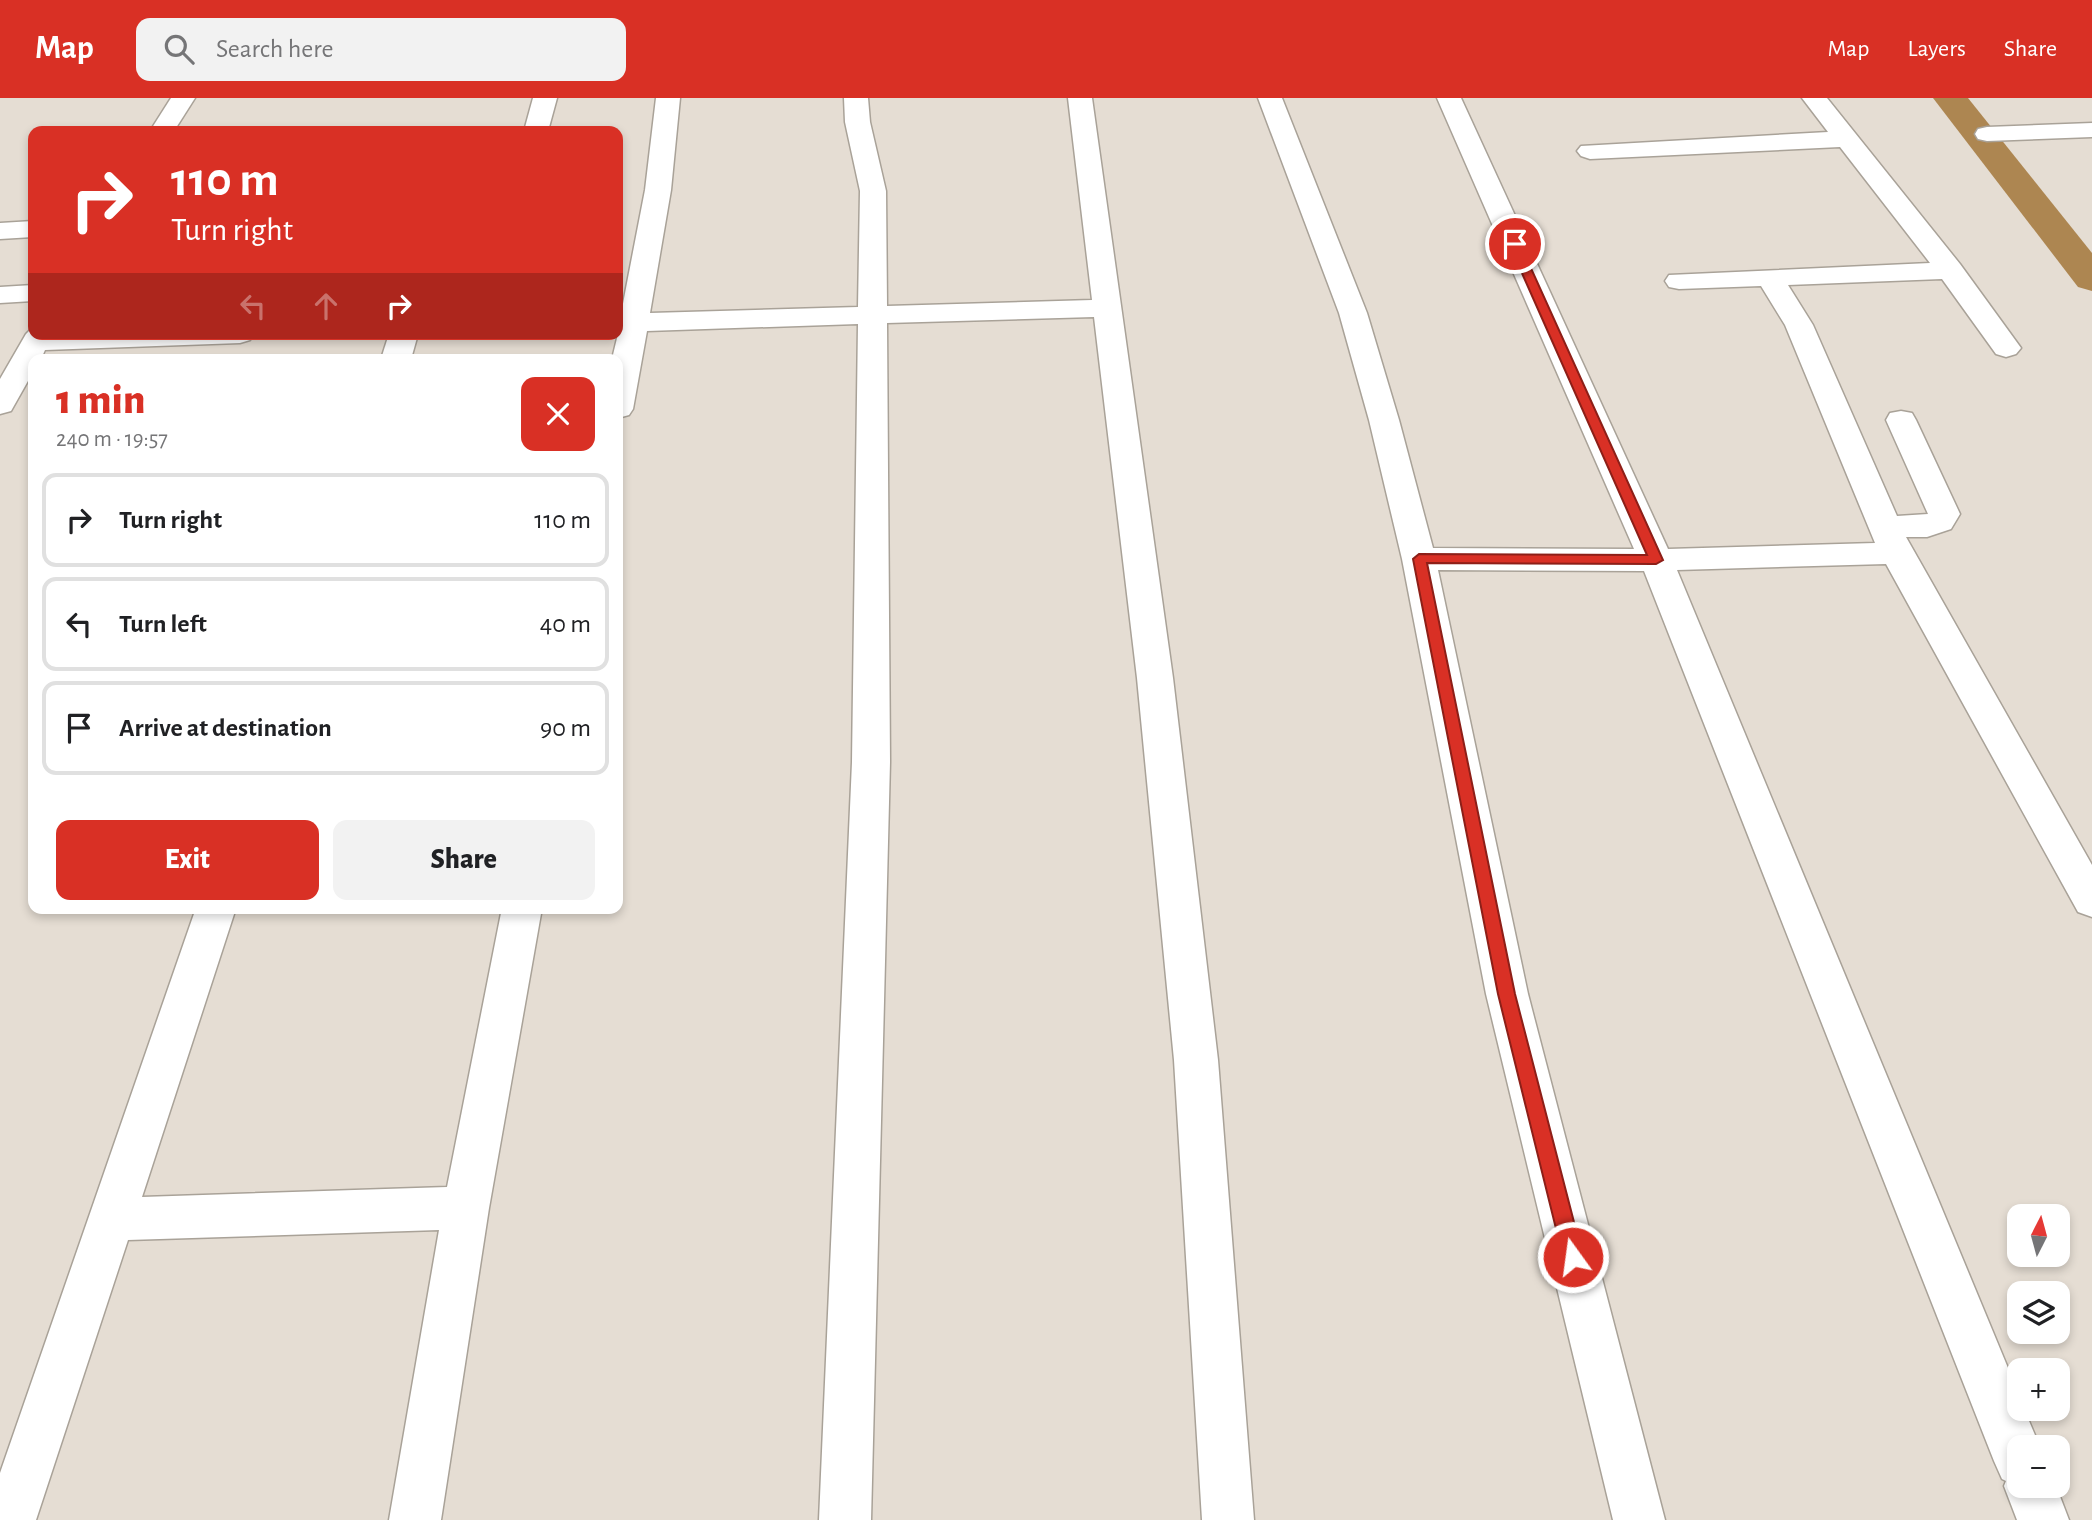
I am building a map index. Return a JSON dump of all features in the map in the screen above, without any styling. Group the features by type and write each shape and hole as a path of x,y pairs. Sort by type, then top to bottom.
{"street":[{"path":"165,126 183,98"},
{"path":"537,126 545,98"},
{"path":"623,355 626,322 658,190 668,98"},
{"path":"845,1520 871,762 873,191 871,173 857,130 856,98"},
{"path":"1080,98 1155,678 1196,1060 1228,1520"},
{"path":"1270,98 1353,313 1384,420 1419,559 1507,994 1639,1520"},
{"path":"1449,98 1656,560 2009,1435"},
{"path":"1814,98 1950,270 2006,348"},
{"path":"1987,134 2092,130"},
{"path":"1590,151 1847,139"},
{"path":"0,231 28,229"},
{"path":"1679,281 1950,270"},
{"path":"1769,277 1799,325 1890,540 2092,901"},
{"path":"0,295 28,293"},
{"path":"626,322 1108,307"},
{"path":"0,405 28,356"},
{"path":"1419,559 1656,560 1890,540 1939,522 1944,514 1901,421"},
{"path":"10,1520 214,914"},
{"path":"415,1520 466,1208 521,914"},
{"path":"112,1219 466,1208"},
{"path":"2034,1498 2043,1520"}],"waterway":[{"path":"1950,98 2092,279"}],"route":[{"path":"1515,244 1656,560 1419,559 1507,994 1573,1257"}]}
